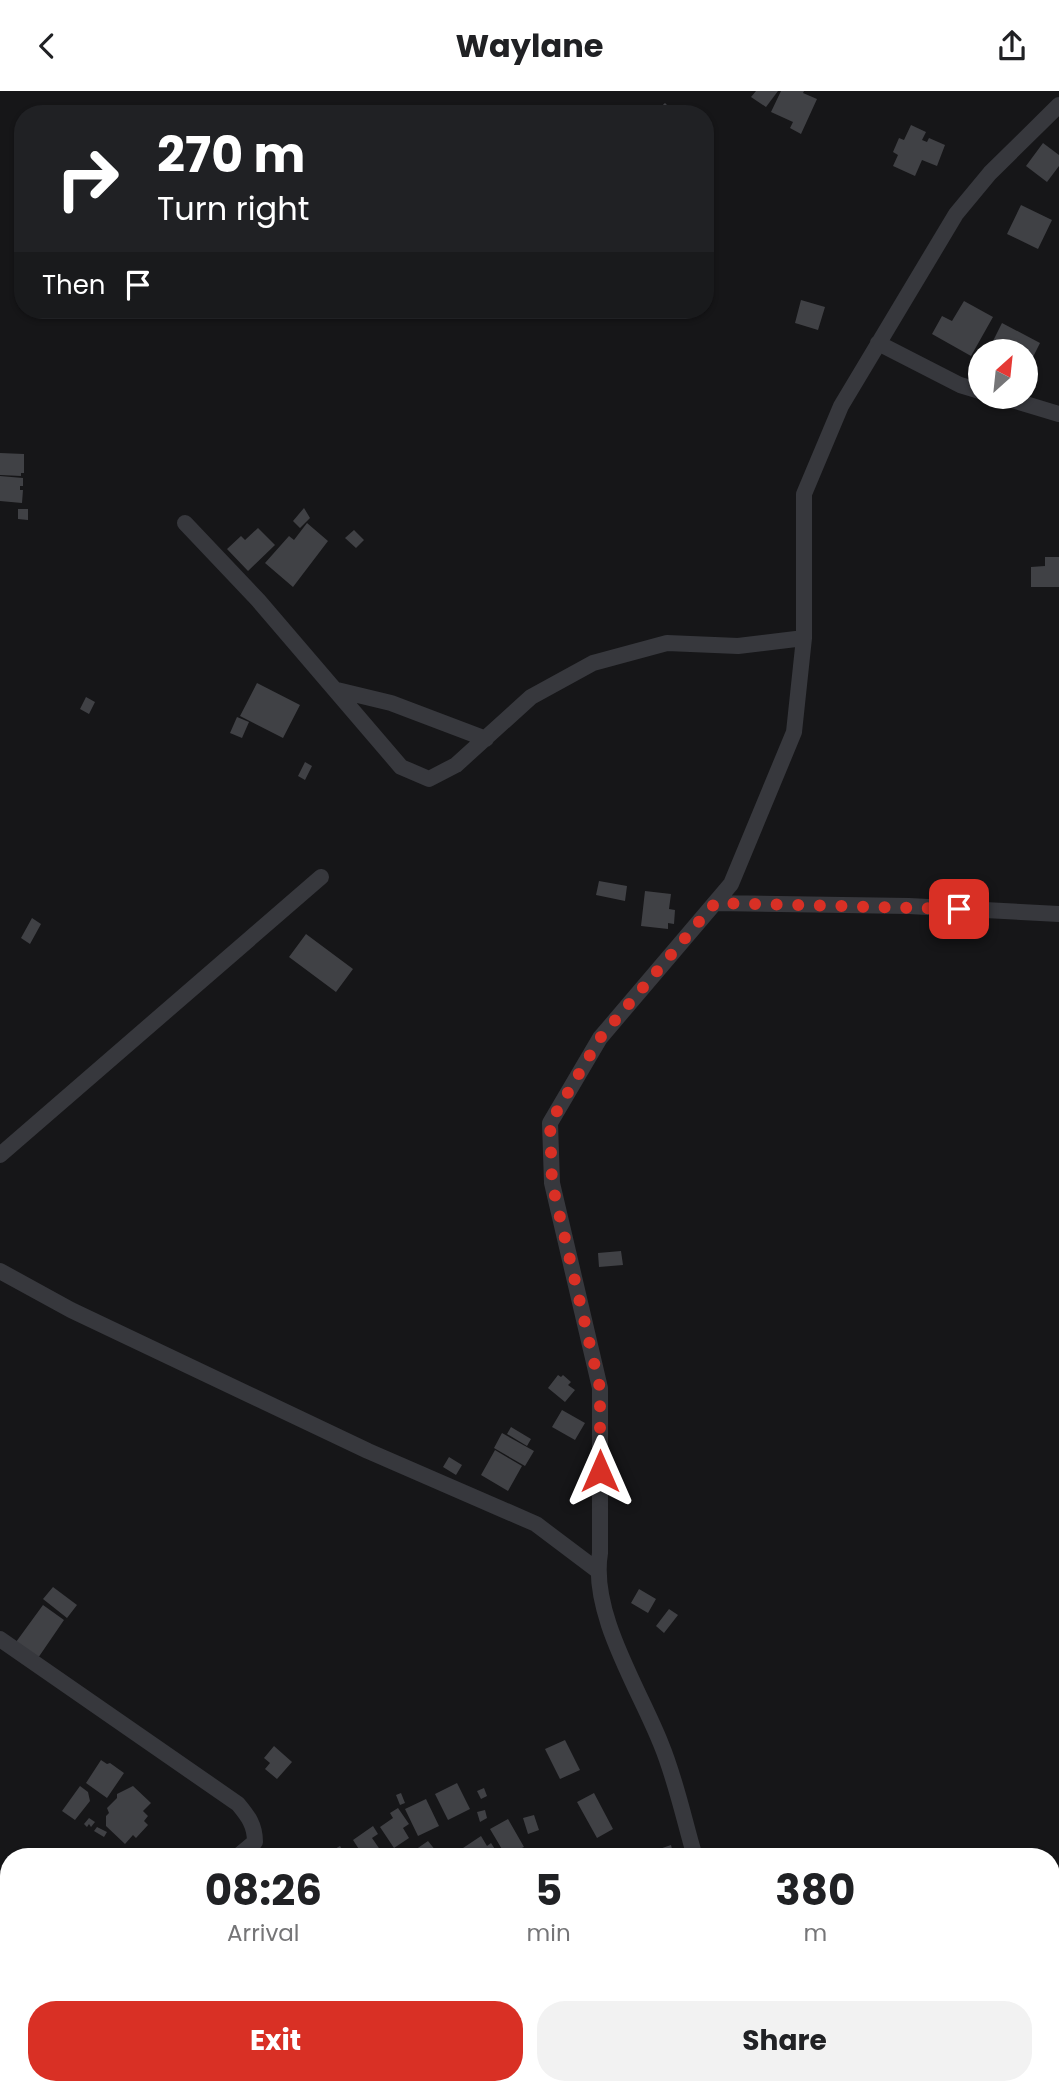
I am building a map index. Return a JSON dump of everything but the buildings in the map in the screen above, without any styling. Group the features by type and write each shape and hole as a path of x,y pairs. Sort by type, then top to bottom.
{"street":[{"path":"692,1848 662,1746 612,1637 597,1570 600,1553 600,1388 552,1183 550,1123 600,1038 731,884 794,731 804,638 804,493 841,406 956,214 990,173 1059,105"},
{"path":"878,343 968,387"},
{"path":"1038,408 1059,414"},
{"path":"185,523 258,600 401,767 429,779 457,765 531,697 593,663 667,643 738,646 804,638"},
{"path":"337,690 391,703 486,739"},
{"path":"0,1155 321,877"},
{"path":"715,903 909,906 1059,914"},
{"path":"0,1271 71,1310 368,1451 536,1524 597,1570"},
{"path":"0,1639 238,1804 250,1818 255,1831 255,1842 248,1848"}],"route":[{"path":"600,1471 600,1388 552,1183 550,1123 600,1038 715,903 959,909"}]}
